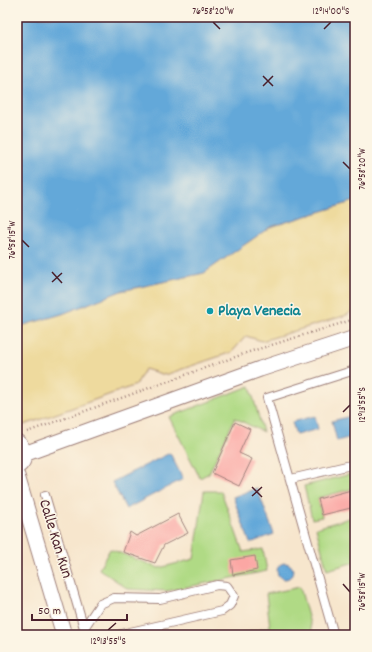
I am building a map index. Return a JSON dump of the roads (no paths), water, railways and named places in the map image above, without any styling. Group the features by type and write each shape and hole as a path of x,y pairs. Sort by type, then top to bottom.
{"street":[{"path":"17,467 22,463 22,443 355,338"},
{"name":"Calle Kan Kun","path":"17,476 64,635"}],"lane":[{"path":"334,635 268,398 355,370"},
{"path":"291,480 355,464"},
{"path":"45,495 85,631"},
{"path":"85,631 100,604 114,598 160,599 217,585 227,586 234,596 230,605 222,611 117,635"},
{"path":"349,635 355,633"}],"water":[{"path":"17,17 355,17 355,201 270,227 204,273 121,291 62,314 17,327"},
{"path":"355,415 355,436 337,441 332,421"},
{"path":"315,416 318,429 296,435 292,422"},
{"path":"170,453 183,479 126,509 112,482"},
{"path":"257,488 274,534 250,543 233,497"},
{"path":"285,563 292,568 293,571 288,578 285,579 278,574 277,571 282,564"}],"place":[{"name":"Playa Venecia","path":"210,311"}]}
